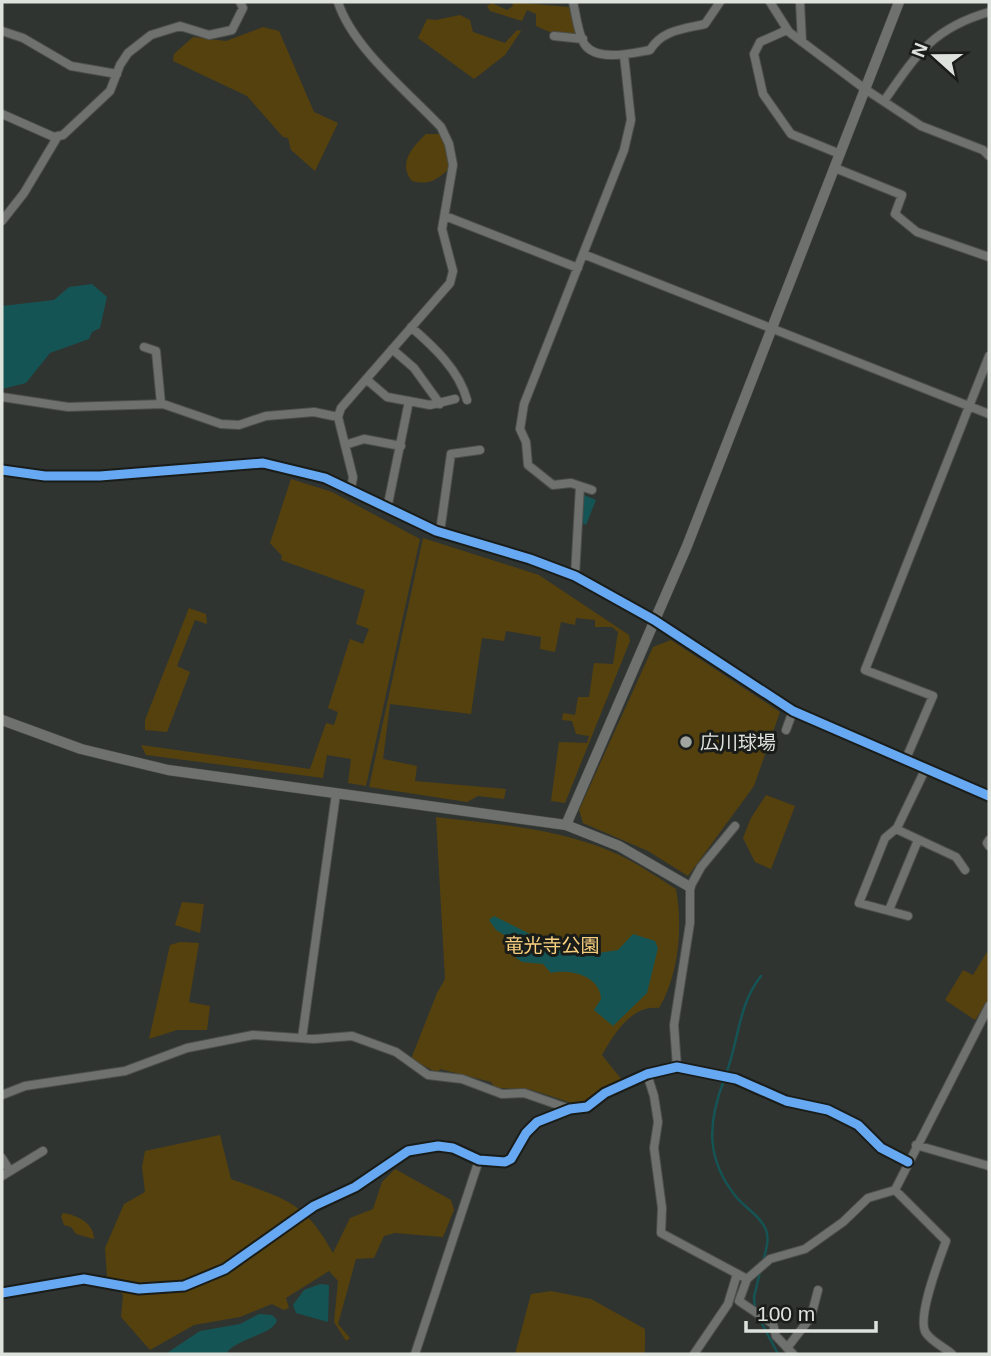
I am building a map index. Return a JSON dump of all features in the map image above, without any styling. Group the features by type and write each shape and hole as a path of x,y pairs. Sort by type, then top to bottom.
{"street":[{"path":"338,2 343,17 356,38 441,127 449,144 453,166 442,229 453,271 450,283 341,408 338,417 352,477 351,489"},
{"path":"573,2 585,45 596,53 624,55 650,51 657,38 705,24 720,2"},
{"path":"771,2 787,30 865,89 921,126 987,150"},
{"path":"800,2 802,42"},
{"path":"566,825 687,546 899,2"},
{"path":"2,221 24,193 58,136 110,91 128,53 151,35 170,26 180,26 209,35 223,33 237,26 244,4"},
{"path":"884,101 927,44 959,20 989,12"},
{"path":"787,30 760,41 754,54 754,63 764,94 791,134 840,154"},
{"path":"2,31 23,38 71,66 117,74"},
{"path":"554,36 583,39"},
{"path":"592,490 571,484 553,485 528,465 526,442 520,429 524,404 624,151 631,120 624,55"},
{"path":"743,63 754,63"},
{"path":"2,114 58,136"},
{"path":"835,168 902,195 895,214 918,232 989,257"},
{"path":"445,215 578,268"},
{"path":"583,254 989,414"},
{"path":"411,327 432,345 463,384 467,400"},
{"path":"144,347 156,351 161,404"},
{"path":"392,349 414,368 440,404"},
{"path":"905,761 933,696 865,670 989,356"},
{"path":"366,379 387,397 440,404 455,399"},
{"path":"2,397 68,407 161,404 230,424 266,416 314,412 338,417"},
{"path":"387,509 410,401"},
{"path":"345,445 364,439 401,446"},
{"path":"440,532 451,454 480,450"},
{"path":"2,470 45,476 100,476 263,463 325,478 440,532 530,559 575,576 654,620 793,711 989,796"},
{"path":"575,576 580,486"},
{"path":"786,730 793,711"},
{"path":"2,720 125,761 336,794 566,825 619,846 690,887"},
{"path":"908,916 859,903 885,838 896,829 925,769"},
{"path":"302,1038 336,794"},
{"path":"677,1067 678,1047 674,1025 690,923 690,887 701,867 735,826"},
{"path":"896,829 956,856 965,870"},
{"path":"889,910 918,840"},
{"path":"989,840 989,846"},
{"path":"818,1290 811,1317 790,1351 776,1336 773,1324 739,1301 747,1279 770,1259 805,1249 843,1222 868,1198 895,1190 916,1145 986,1020 989,1006"},
{"path":"2,1096 25,1086 125,1071 187,1048 253,1035 302,1038 352,1036 397,1052 428,1075 462,1079 502,1094 524,1093 570,1109"},
{"path":"2,1293 83,1279 139,1289 184,1286 245,1257 314,1206 355,1187 408,1151 438,1146 453,1148 479,1160 496,1163 512,1159 526,1133 537,1122 570,1109 587,1107 605,1093 647,1074 677,1067 736,1079 786,1101 828,1110 858,1125 881,1148 908,1162"},
{"path":"647,1074 658,1122 654,1148 662,1208 660,1233 747,1279"},
{"path":"916,1145 989,1166"},
{"path":"2,1158 6,1173 43,1151"},
{"path":"415,1354 479,1160"},
{"path":"895,1190 946,1241 930,1289 924,1327 926,1334 953,1354"},
{"path":"694,1354 728,1304 737,1274"}],"green space":[{"path":"512,2 569,7 576,34 552,33 536,26 536,14 527,10 522,21 490,11 487,6 492,3 507,10 513,6"},
{"path":"460,15 470,20 473,32 505,43 517,30 521,31 505,55 474,79 418,38 427,19"},
{"path":"263,27 279,31 314,112 338,123 315,171 291,150 288,138 283,137 247,96 173,61 174,54 193,37 226,41"},
{"path":"426,134 441,134 448,151 448,170 432,181 423,183 412,181 406,162 416,144"},
{"path":"291,479 332,492 420,539 366,786 348,783 351,759 327,755 323,778 146,755 141,745 310,769 326,723 334,725 338,712 328,708 350,639 363,644 369,629 356,624 365,590 281,560 282,556 270,543"},
{"path":"423,538 539,575 629,635 630,641 565,803 551,801 559,742 587,743 589,736 576,734 572,721 562,720 563,713 575,715 578,697 589,697 594,663 613,664 618,632 612,627 595,627 595,620 576,618 575,625 561,622 555,652 540,649 541,637 506,631 504,641 482,638 471,714 390,704 383,759 417,766 415,781 506,789 504,799 478,796 467,802 369,787"},
{"path":"189,608 206,614 207,624 195,620 177,666 190,672 167,732 145,730 145,720"},
{"path":"671,640 780,712 754,786 688,876 648,851 583,823 579,810 653,647"},
{"path":"766,795 795,806 771,869 755,862 743,838 751,818"},
{"name":"竜光寺公園","path":"436,817 524,828 589,843 627,859 676,889 678,950 666,995 659,1008 640,1011 618,1030 602,1055 622,1080 587,1102 572,1103 529,1089 495,1088 491,1082 440,1069 438,1073 411,1059 445,979"},
{"path":"182,902 204,904 200,933 175,925"},
{"path":"180,942 199,943 189,1002 210,1006 207,1030 177,1030 149,1039 170,945"},
{"path":"987,952 989,999 975,1020 945,1000 963,970 973,975"},
{"path":"220,1135 231,1179 291,1204 312,1222 333,1253 350,1218 373,1209 382,1182 395,1169 451,1200 454,1210 443,1237 395,1233 384,1236 374,1258 356,1259 338,1324 350,1338 346,1341 334,1322 338,1281 329,1271 286,1298 289,1308 284,1310 272,1304 240,1317 194,1325 150,1350 121,1317 123,1295 107,1277 105,1248 124,1204 145,1192 142,1167 145,1151"},
{"path":"63,1213 88,1224 94,1239 76,1234 71,1227 64,1225 61,1216"},
{"path":"551,1291 591,1299 645,1329 645,1351 642,1354 515,1354 531,1294"}],"water":[{"path":"92,284 107,297 100,328 92,332 89,339 50,353 26,383 2,389 2,306 54,300 69,287"},
{"path":"584,495 596,500 586,525 582,523"},
{"path":"494,916 554,946 571,943 585,955 618,950 633,934 655,941 658,948 647,993 613,1026 594,1010 601,999 595,984 582,975 551,973 543,964 522,962 516,958 514,941 496,930 489,920"},
{"path":"320,1284 329,1285 328,1322 296,1313 293,1305 304,1290"},
{"path":"259,1314 272,1315 277,1320 269,1329 238,1344 225,1354 167,1353 200,1331 240,1324"}],"waterway":[{"path":"726,1074 743,1011 761,976"},
{"path":"724,1080 712,1127 715,1156 727,1184 766,1230 767,1242 763,1262"},
{"path":"755,1310 754,1297 760,1272"},
{"path":"758,1316 778,1354"}],"cycle path":[{"path":"2,470 45,476 100,476 263,463 325,478 436,531 530,559 575,576 654,620 793,711 989,796"},
{"path":"2,1293 84,1279 139,1289 184,1286 225,1269 314,1206 355,1187 408,1151 438,1146 453,1148 479,1160 505,1162 511,1159 526,1133 537,1122 570,1109 587,1107 605,1093 647,1074 677,1067 736,1079 786,1101 828,1110 858,1125 881,1148 908,1162"}],"place":[{"name":"広川球場","path":"686,742"}]}
